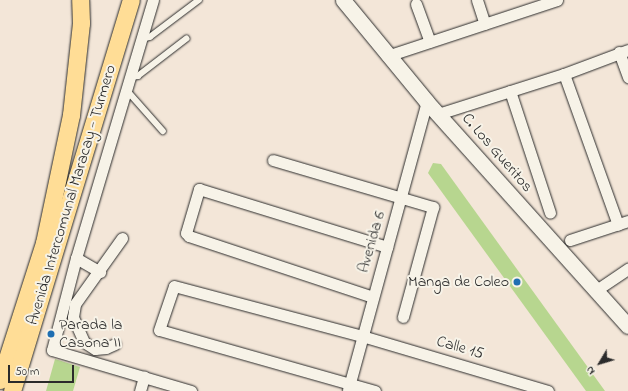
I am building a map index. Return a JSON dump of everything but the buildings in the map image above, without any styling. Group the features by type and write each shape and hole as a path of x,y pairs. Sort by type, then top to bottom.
{"main road":[{"name":"Avenida Intercomunal Maracay - Turmero","path":"7,383 44,244 71,115 81,23 80,0"},
{"name":"Avenida Intercomunal Maracay - Turmero","path":"7,383 132,0"}],"street":[{"path":"153,0 76,258 52,350 191,391"},
{"name":"C. Los Gueritos","path":"343,0 388,56 438,114 628,326"},
{"path":"477,0 485,24"},
{"path":"388,56 485,24 540,3 557,0"},
{"path":"416,4 430,42"},
{"path":"438,114 564,74 624,51 628,77"},
{"path":"564,74 623,223 570,240"},
{"path":"510,91 550,213"},
{"name":"Avenida 6","path":"349,387 428,102"},
{"path":"273,160 430,206 433,211 403,317"},
{"path":"373,297 189,236 186,233 199,189 387,247"},
{"path":"115,344 106,348 95,349 84,342 73,317 75,304 100,272 122,238"},
{"path":"76,258 100,272"},
{"path":"595,290 628,269"},
{"name":"Calle 15","path":"349,387 159,330 174,286 362,336 548,391"},
{"path":"140,391 144,377"},
{"path":"349,387 376,391"}],"lane":[{"path":"141,39 150,37 199,0"},
{"path":"130,77 138,76 186,40"},
{"path":"126,89 163,131"}],"green space":[{"name":"Manga de Coleo","path":"433,163 441,164 605,391 586,391 428,173"},
{"path":"55,359 80,367 73,391 46,391"}],"place":[{"name":"Manga de Coleo","path":"517,282"},
{"name":"Parada la Casona II","path":"51,334"}]}
